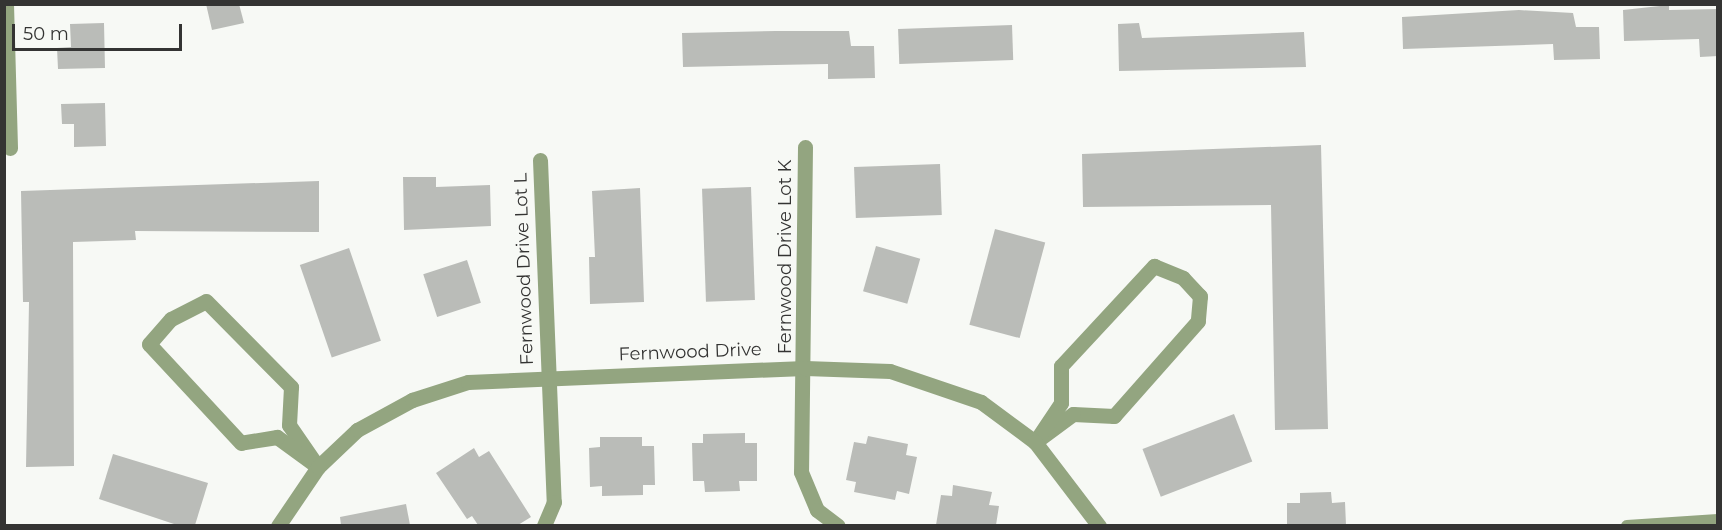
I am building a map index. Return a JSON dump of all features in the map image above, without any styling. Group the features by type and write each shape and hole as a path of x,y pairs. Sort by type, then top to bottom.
{"street":[{"path":"6,4 10,148"},
{"name":"Fernwood Drive Lot K","path":"805,147 805,368 798,400 801,472 817,510 838,525"},
{"name":"Fernwood Drive Lot L","path":"540,160 547,377 554,502 544,525"},
{"path":"1154,267 1183,278 1200,296 1197,321 1114,416 1073,414 1035,442 1061,404 1061,366 1154,267"},
{"path":"206,301 291,387 289,425 318,467 277,437 241,443 149,344 171,319 206,301"},
{"name":"Fernwood Drive","path":"278,525 318,467 357,430 412,400 468,382 805,368 890,371 981,402 1035,442 1099,525"}],"lane":[{"path":"1626,525 1718,520"}],"building":[{"path":"206,4 239,4 244,23 212,30"},
{"path":"1669,5 1669,10 1718,9 1718,56 1700,57 1699,39 1624,41 1623,10"},
{"path":"1519,10 1573,13 1576,27 1599,27 1600,59 1554,60 1553,44 1403,49 1402,17"},
{"path":"104,23 105,68 58,69 57,48 71,47 70,24"},
{"path":"1139,23 1142,38 1304,32 1306,67 1119,71 1118,24"},
{"path":"1012,25 1013,60 899,64 898,29"},
{"path":"849,31 851,46 874,46 875,78 828,79 828,64 683,67 682,33"},
{"path":"105,103 106,146 74,147 74,124 62,124 61,104"},
{"path":"1321,145 1328,429 1275,430 1271,205 1083,207 1082,154"},
{"path":"940,164 942,215 856,218 854,167"},
{"path":"403,177 436,177 436,187 490,185 491,226 404,230"},
{"path":"319,181 319,232 135,231 136,240 73,242 74,466 26,467 29,302 23,302 21,191"},
{"path":"751,187 755,300 706,302 702,189"},
{"path":"640,188 644,302 590,304 589,257 595,257 592,191"},
{"path":"995,229 1045,242 1020,338 969,325"},
{"path":"876,246 920,259 907,304 863,291"},
{"path":"349,248 381,341 332,358 300,265"},
{"path":"467,260 481,303 437,317 423,274"},
{"path":"1234,414 1252,462 1161,497 1143,449"},
{"path":"745,433 745,443 757,443 757,481 739,481 740,491 705,492 704,481 693,481 692,443 703,443 703,434"},
{"path":"868,436 908,444 906,455 917,457 909,494 897,491 895,500 854,492 856,482 846,480 854,442 866,444"},
{"path":"600,437 642,437 642,446 654,446 655,485 643,485 643,495 602,496 602,486 590,487 589,448 600,447"},
{"path":"474,448 479,457 489,451 531,517 518,525 478,525 472,516 467,519 436,473"},
{"path":"113,454 208,483 195,525 177,525 99,499"},
{"path":"953,485 992,492 989,505 999,506 996,525 936,525 941,495 952,496"},
{"path":"1331,492 1332,503 1345,502 1346,525 1287,525 1287,503 1300,503 1300,493"},
{"path":"406,504 410,525 341,525 340,517"}]}
